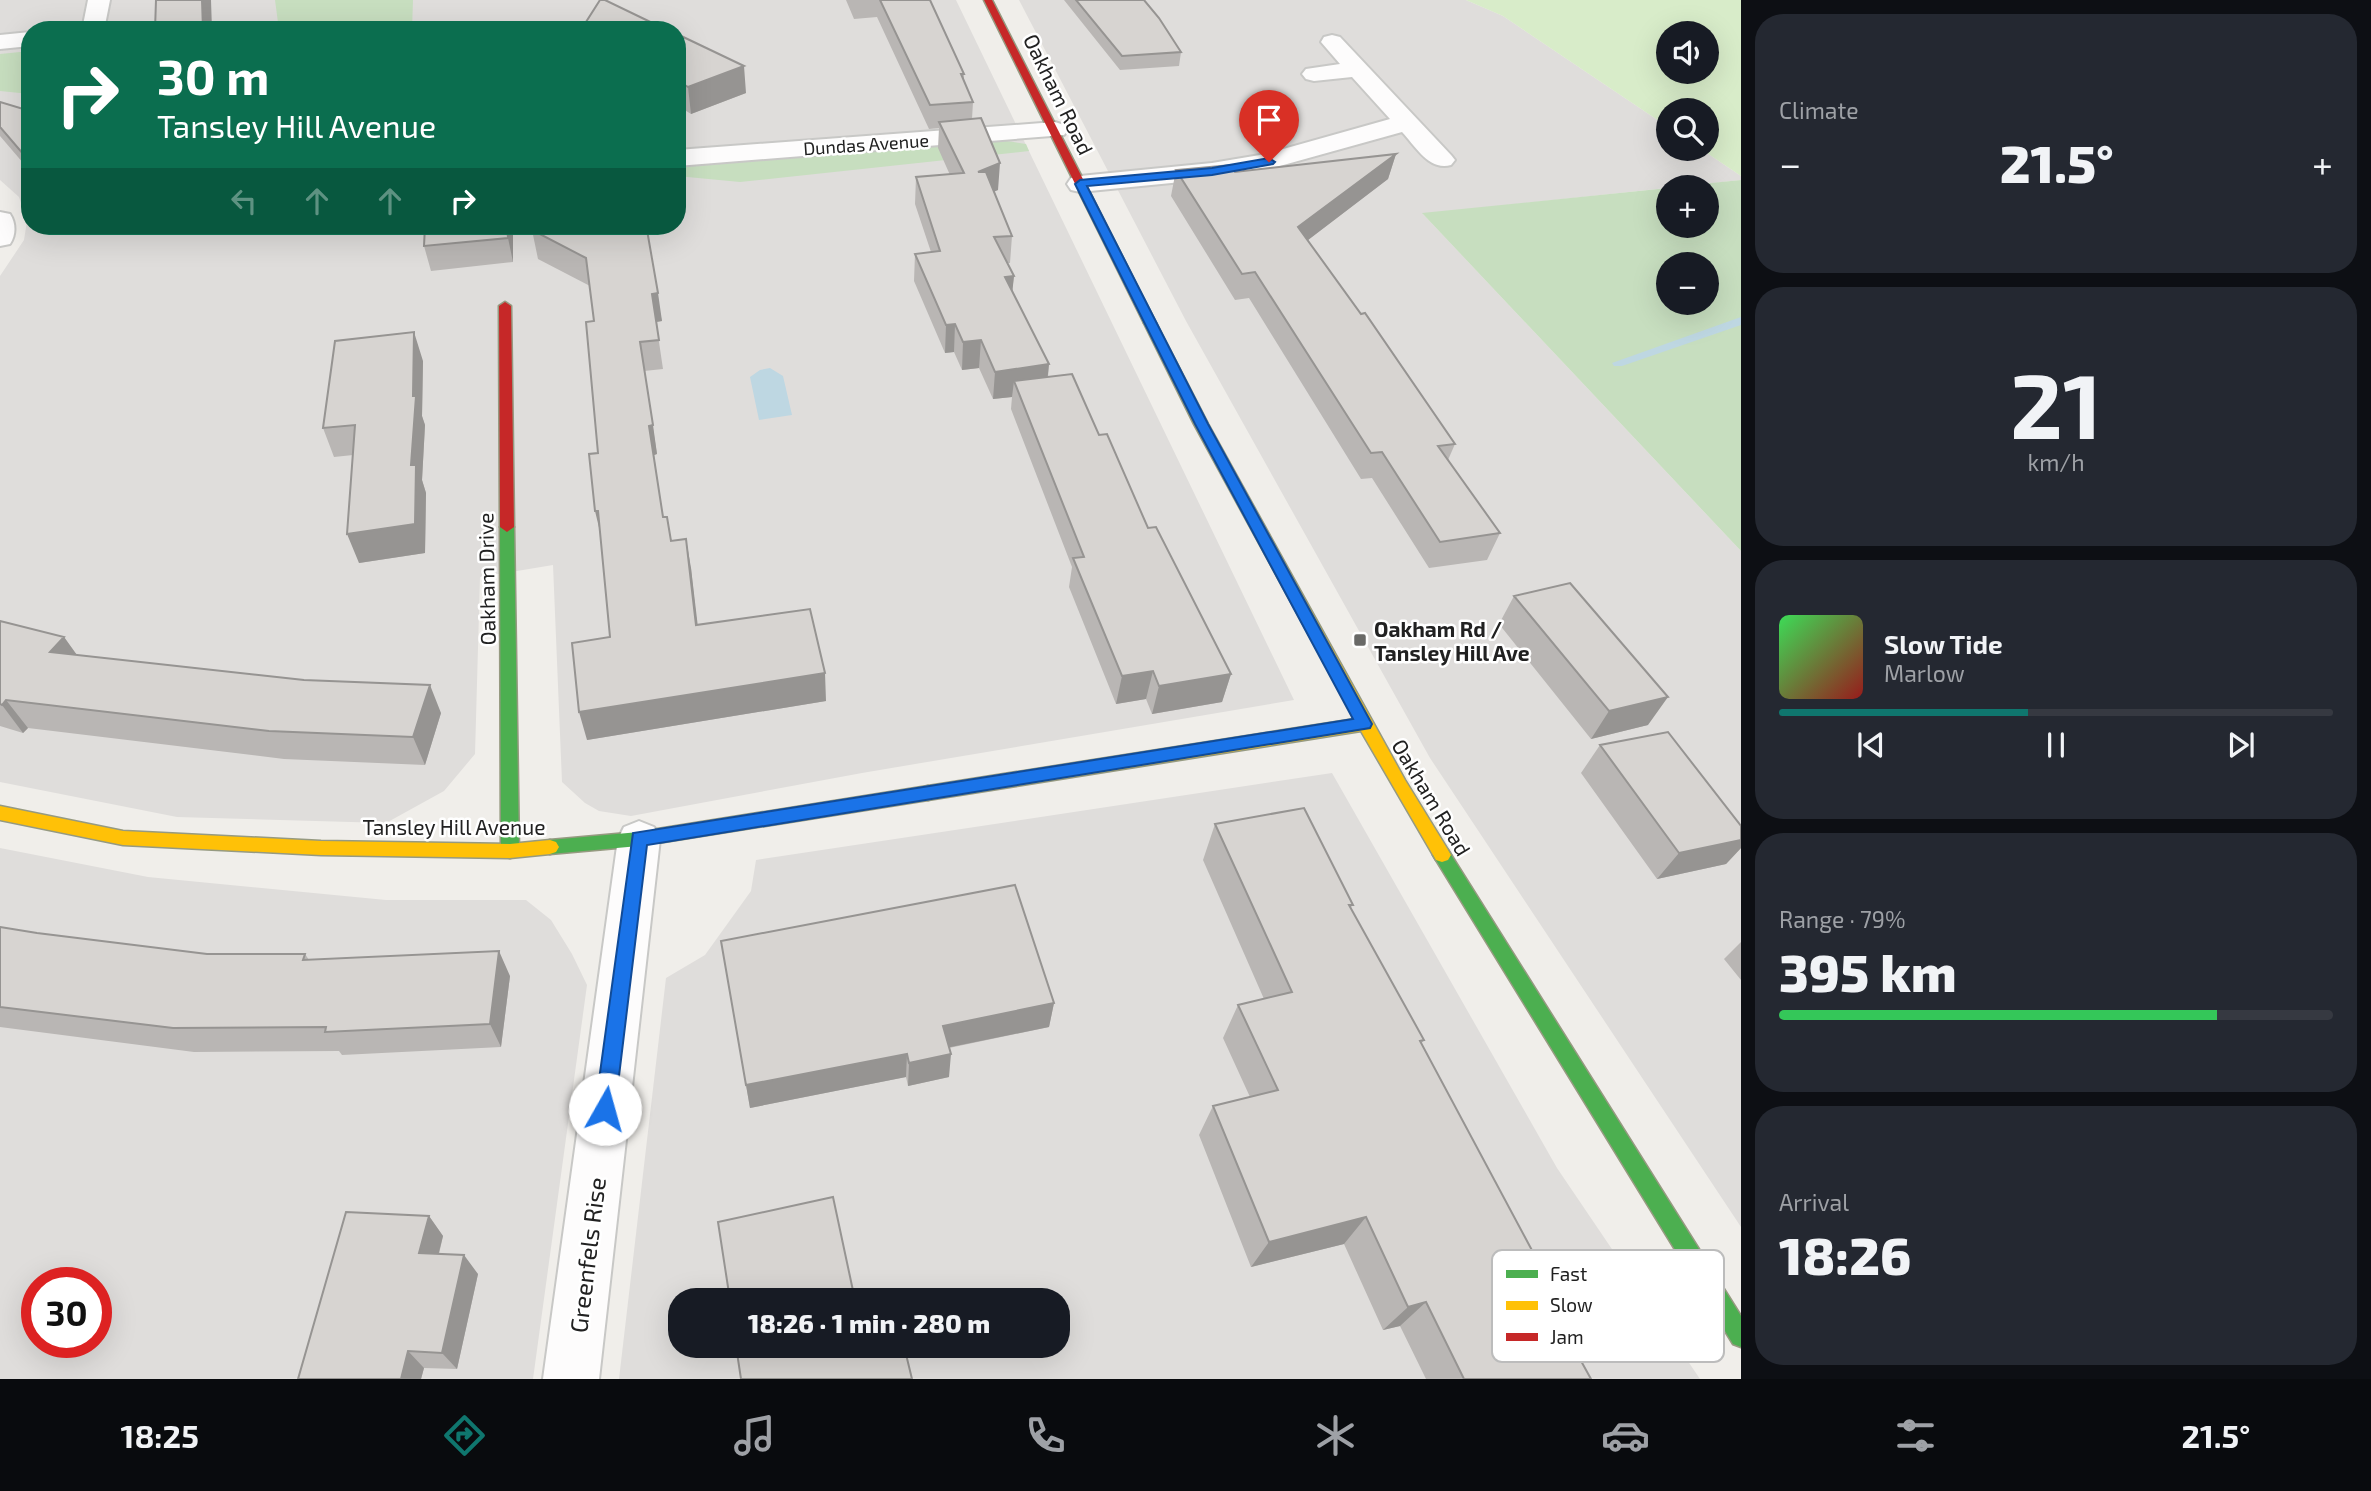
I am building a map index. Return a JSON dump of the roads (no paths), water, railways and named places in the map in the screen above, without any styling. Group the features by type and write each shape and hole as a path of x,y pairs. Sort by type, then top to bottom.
{"street":[{"path":"95,21 99,0"},
{"name":"Oakham Road","path":"988,0 1201,424 1364,724 1688,1250"},
{"path":"0,42 21,40"},
{"path":"1332,42 1441,160"},
{"path":"1314,74 1356,70"},
{"path":"1080,184 1212,172 1269,162 1405,123"},
{"name":"Dundas Avenue","path":"686,157 1055,130"},
{"path":"0,220 0,238"},
{"name":"Oakham Drive","path":"505,306 510,851"},
{"name":"Tansley Hill Avenue","path":"0,813 123,838 321,848 510,851 639,839 1364,724"},
{"name":"Greenfels Rise","path":"572,1379 639,839"},
{"name":"Oakham Road","path":"1724,1309 1741,1336"}],"water":[{"path":"770,368 783,376 792,415 759,420 750,377 760,370"}],"waterway":[{"path":"1618,363 1741,321"}],"place":[{"name":"Oakham Rd / Tansley Hill Ave","path":"1360,640"}]}
